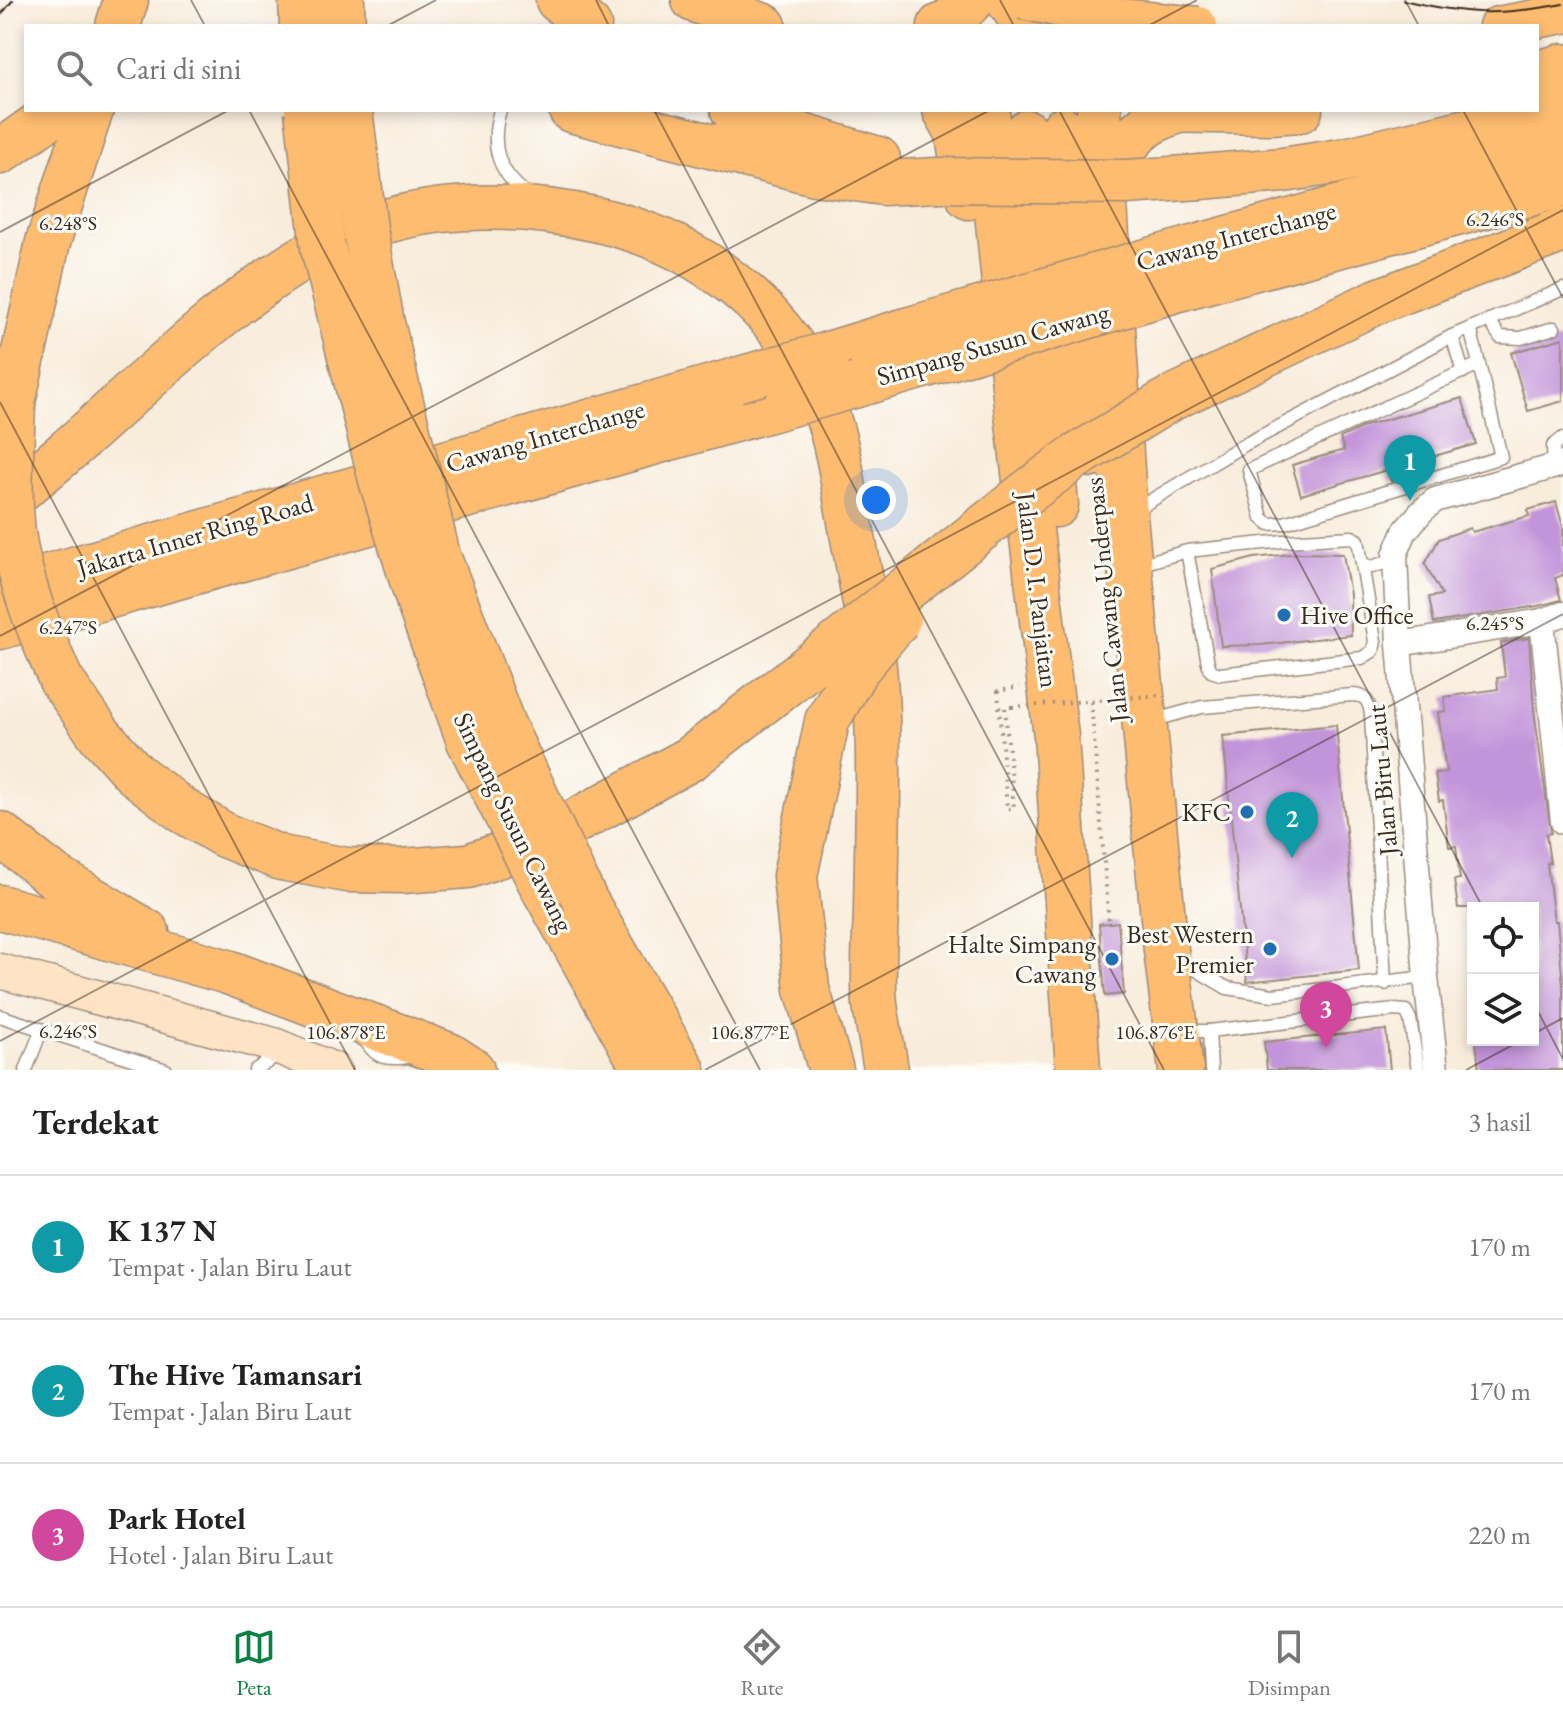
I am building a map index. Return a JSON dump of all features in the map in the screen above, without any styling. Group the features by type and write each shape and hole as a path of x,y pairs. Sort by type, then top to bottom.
{"highway":[{"path":"119,24 126,0"},
{"path":"301,0 302,24"},
{"path":"342,0 343,24"},
{"path":"558,0 587,24"},
{"path":"694,0 759,24"},
{"path":"931,24 943,10 946,0"},
{"path":"945,24 973,0"},
{"path":"973,0 977,24"},
{"path":"1008,0 1025,24"},
{"path":"1027,24 1034,0"},
{"path":"1088,0 1091,24"},
{"path":"1098,0 1100,24"},
{"path":"1539,72 1563,66"},
{"path":"579,112 815,173 883,183 937,180 1126,182 1283,170 1341,161 1563,108"},
{"path":"0,152 56,112"},
{"path":"90,112 48,242 13,402 10,489 13,532 34,618 61,680 100,735 134,773 182,810 224,835 281,858 347,870 402,871 468,866 529,845 565,827 690,759 1004,510 1072,459 1170,399 1378,301 1563,230"},
{"name":"Simpang Susun Cawang","path":"307,112 323,248 381,480 420,606 469,741 543,888 645,1070"},
{"name":"Simpang Susun Cawang","path":"350,112 365,229 382,323 438,556 503,725 585,900 683,1070"},
{"path":"737,112 751,120 937,180"},
{"path":"946,112 957,131 967,180 1010,545 1024,598 1047,662"},
{"path":"1173,112 1147,123 1125,145 1112,174 1106,225 1125,516 1154,709 1166,950 1188,1044"},
{"path":"1031,124 1106,225"},
{"name":"Jalan Cawang Underpass","path":"1031,124 1040,331 1056,484 1056,549 1047,662"},
{"name":"Jalan Cawang Underpass","path":"1031,124 1095,485 1154,1070"},
{"name":"Cawang Interchange","path":"918,347 1189,268 1563,146"},
{"path":"1189,268 1563,185"},
{"path":"0,505 234,306 302,258 334,241 397,219 465,208 543,209 609,222 679,250 710,267 751,298 789,338 812,378 828,416 868,620 876,691 875,1000 886,1070"},
{"name":"Simpang Susun Cawang","path":"0,627 787,405 843,370 918,347"},
{"name":"Cawang Interchange","path":"0,590 736,380 843,370"},
{"path":"831,1070 807,989 795,876 827,721 856,670 968,540"},
{"name":"Jalan D. I. Panjaitan","path":"1047,662 1061,789 1078,1070"},
{"path":"0,834 55,877 132,925 228,972"},
{"path":"0,907 228,972 430,1047 472,1070"}],"main road":[{"path":"1022,0 1099,16 1178,24"},
{"path":"1509,24 1563,14"}],"street":[{"path":"1393,556 1432,490 1558,466"},
{"name":"Jalan Biru Laut","path":"1393,556 1426,977 1420,1018 1436,1070"},
{"path":"1399,644 1552,618 1563,822"},
{"path":"0,971 274,1045 334,1070"},
{"path":"0,987 272,1067"}],"lane":[{"path":"500,112 494,139 496,154 503,171 515,186 544,202 609,222"},
{"path":"1125,516 1242,446 1452,336 1563,289"},
{"path":"1489,320 1500,337 1521,338 1554,328"},
{"path":"1470,328 1479,364 1501,457 1432,490 1284,523 1269,524 1262,518 1249,470 1479,364"},
{"path":"1452,336 1463,372"},
{"path":"1558,466 1553,446 1563,438"},
{"path":"1131,567 1187,551 1352,537 1358,540 1365,564 1375,641 1373,651 1362,658 1220,674 1211,671 1187,551"},
{"path":"1365,564 1372,567 1389,561 1393,556"},
{"path":"1154,709 1353,695 1365,698 1371,714 1385,984"},
{"path":"1166,950 1203,977 1227,988 1273,995 1426,977"},
{"path":"1188,1044 1394,1010 1406,1011 1420,1018 1418,1070"},
{"path":"0,1016 166,1070"},
{"path":"26,1070 41,1031"},
{"path":"1188,1044 1211,1070"}],"path":[{"path":"1047,662 998,691 1007,809 1014,808 1005,707 1091,702 1154,709"},
{"path":"1091,702 1109,923"}],"building":[{"path":"1563,338 1563,401 1528,411 1511,353"},
{"path":"1462,398 1476,444 1410,463 1413,474 1391,481 1387,470 1301,495 1292,465 1344,450 1340,438 1367,425"},
{"path":"1556,502 1563,527 1563,575 1555,578 1561,600 1434,623 1429,597 1442,595 1425,564 1439,539 1470,528 1472,532 1529,516 1528,510"},
{"name":"Hive Office","path":"1300,553 1343,554 1350,595 1351,635 1221,646 1212,569 1254,558"},
{"path":"1529,638 1534,710 1551,833 1546,834 1550,863 1547,863 1563,985 1563,1070 1479,1070 1477,1046 1539,1046 1539,902 1467,902 1467,908 1458,908 1454,880 1460,879 1456,846 1449,847 1443,800 1439,801 1435,773 1446,772 1438,712 1446,711 1444,697 1498,689 1497,678 1505,677 1501,643"},
{"path":"1336,725 1359,970 1247,982 1223,736"},
{"name":"Halte Simpang Cawang","path":"1118,922 1124,994 1105,996 1099,924"},
{"path":"1386,1030 1390,1070 1267,1070 1264,1042"}],"tram line":[{"path":"0,16 13,0"},
{"path":"1403,0 1446,9 1483,12 1520,11 1563,4"}],"place":[{"name":"K 137 N","path":"1410,501"},
{"name":"Hive Office","path":"1284,615"},
{"name":"KFC","path":"1247,812"},
{"name":"The Hive Tamansari","path":"1292,858"},
{"name":"Best Western Premier","path":"1270,949"},
{"name":"Halte Simpang Cawang","path":"1112,959"},
{"name":"Park Hotel","path":"1326,1048"}]}
